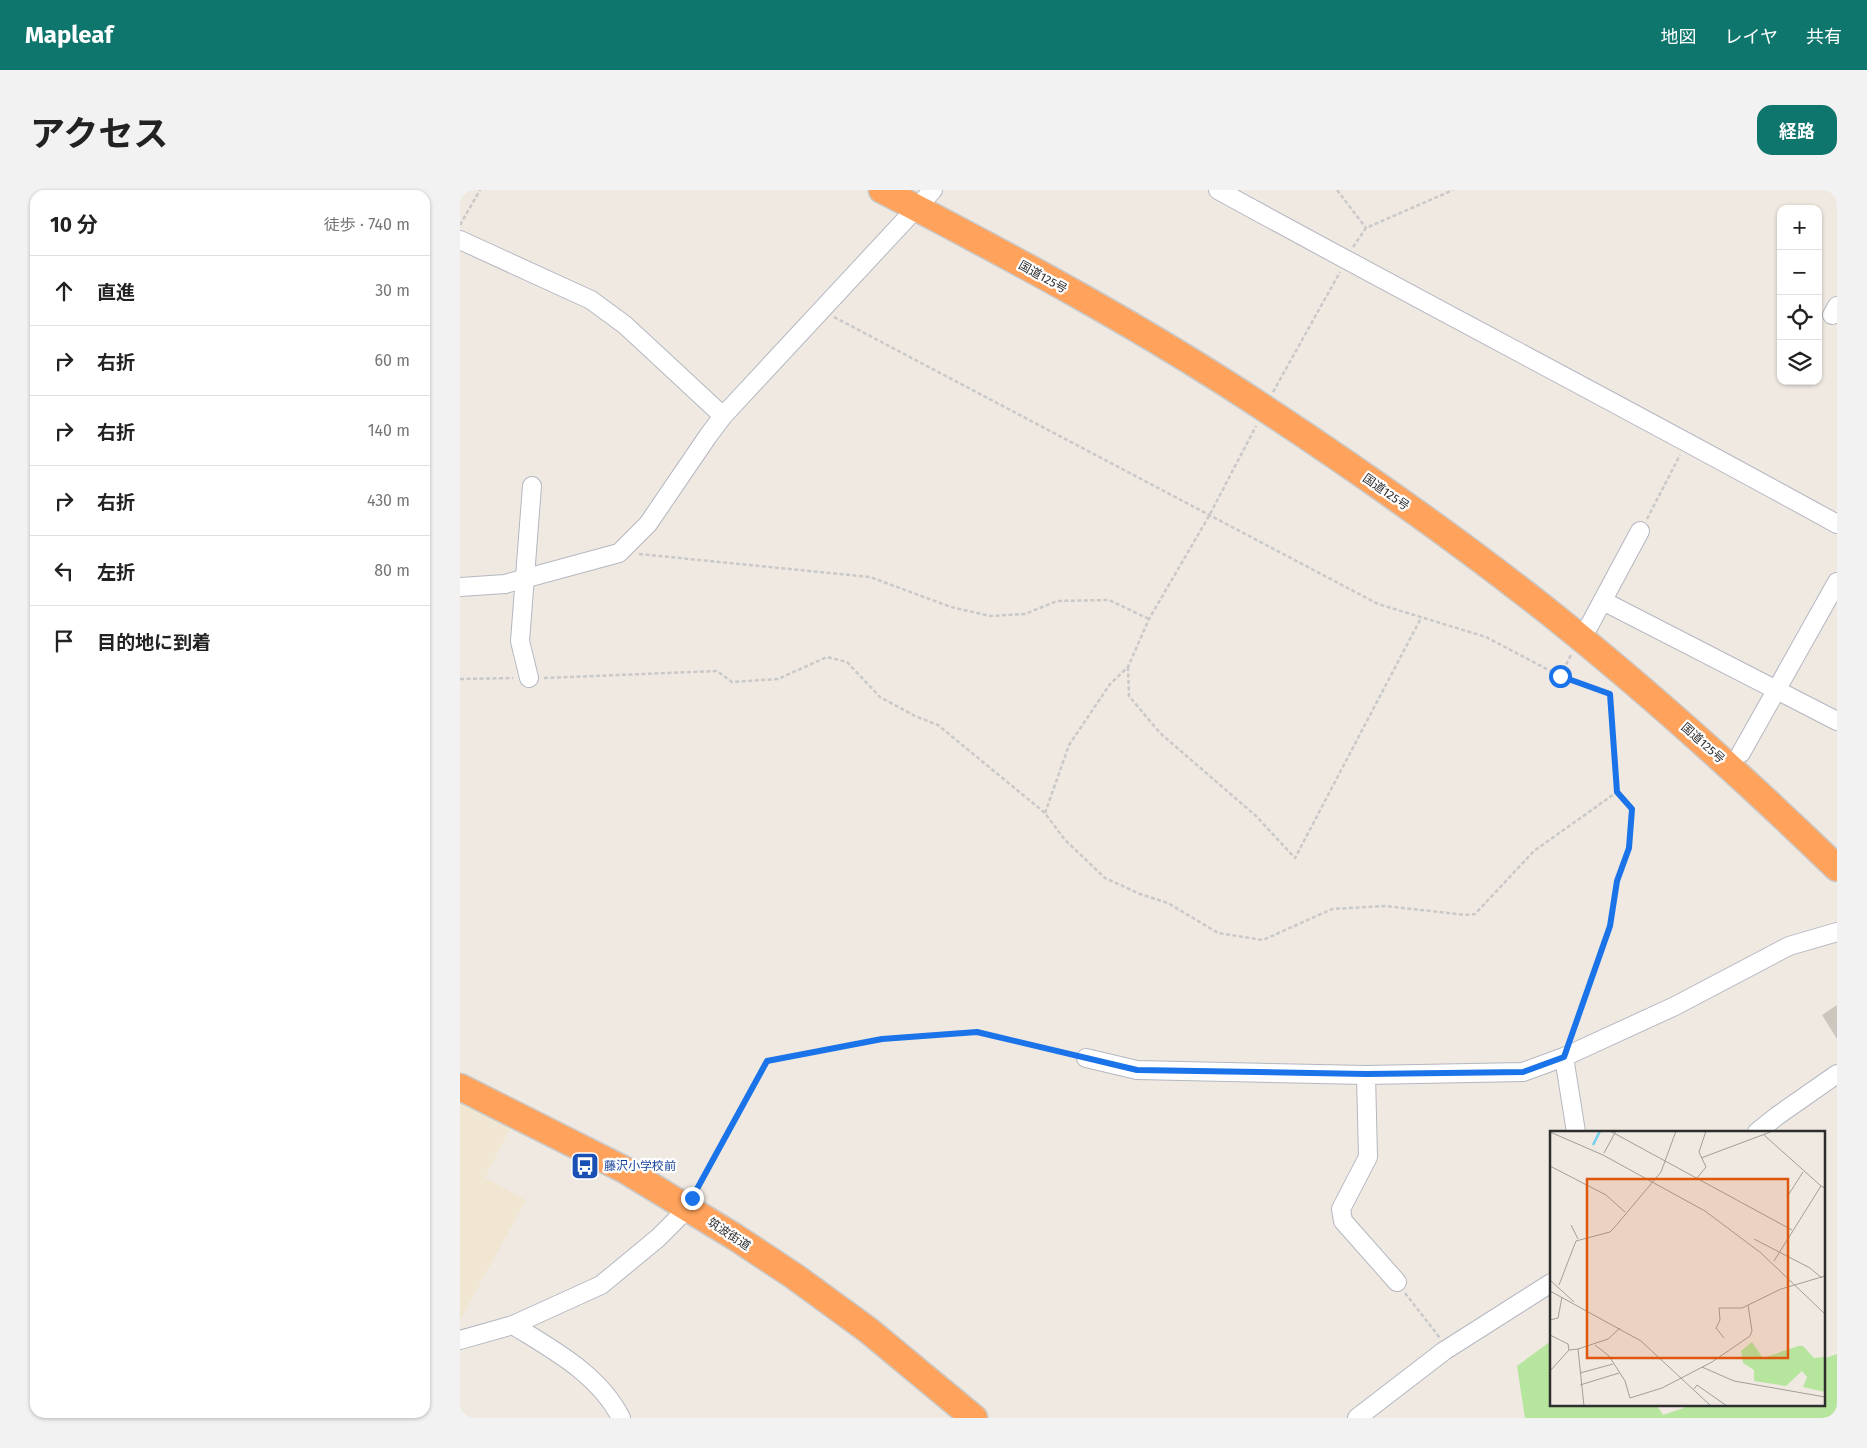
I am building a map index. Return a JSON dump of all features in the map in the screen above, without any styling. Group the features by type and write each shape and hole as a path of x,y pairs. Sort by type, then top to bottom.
{"highway":[{"name":"国道125号","path":"882,190 925,196 1142,313 1272,392 1427,501 1585,632 1837,868"},
{"name":"国道125号","path":"925,196 1086,301 1266,409 1406,505 1493,570 1653,677 1741,753 1837,844"},
{"name":"筑波街道","path":"460,1087 625,1170 687,1206 794,1276 852,1318 974,1418"}],"street":[{"path":"1218,190 1687,441 1837,524"},
{"path":"460,586 505,584 620,553 648,524 723,416 925,196"},
{"path":"460,240 591,300 624,325 723,416"},
{"path":"529,678 520,642 532,486"},
{"path":"1585,632 1640,531"},
{"path":"1741,753 1837,582"},
{"path":"1603,600 1837,721"},
{"path":"1086,1058 1137,1070 1366,1074 1523,1072 1564,1057 1675,1006 1789,946 1837,932"},
{"path":"1564,1057 1576,1131"},
{"path":"1366,1074 1368,1158 1341,1210 1343,1221 1396,1282"},
{"path":"1759,1131 1777,1116 1837,1074"},
{"path":"460,1340 513,1325 601,1285 658,1238 681,1215 687,1206"},
{"path":"1357,1418 1448,1348 1550,1284"},
{"path":"513,1325 579,1367 614,1405 621,1418"}],"path":[{"path":"460,225 480,190"},
{"path":"1337,190 1366,228"},
{"path":"822,310 1378,604 1486,637 1560,676 1610,694 1617,792 1632,809 1629,848 1617,881 1610,926 1564,1057"},
{"path":"1045,813 1069,745 1110,684 1128,666 1149,619 1209,516 1266,409"},
{"path":"1640,531 1687,441"},
{"path":"620,553 870,577 951,607 990,616 1025,614 1056,601 1109,600 1149,619"},
{"path":"1128,666 1129,696 1160,733 1256,816 1295,858 1421,618"},
{"path":"1560,676 1585,632"},
{"path":"460,679 717,671 732,682 778,679 827,657 847,662 880,698 915,716 938,725 1045,813 1065,840 1105,878 1140,894 1168,903 1218,933 1264,940 1332,909 1386,906 1465,915 1475,914 1534,851 1617,792"},
{"path":"687,1206 767,1061 882,1039 977,1032 1086,1058"},
{"path":"1396,1282 1448,1348"}],"shaded area":[{"path":"460,1099 513,1123 485,1178 526,1200 460,1320"}],"green space":[{"path":"1550,1342 1550,1406 1657,1406 1663,1415 1689,1406 1824,1406 1824,1359 1837,1354 1837,1418 1525,1418 1517,1366"}],"building":[{"path":"1837,1005 1837,1039 1822,1015"}],"place":[{"name":"藤沢小学校前","path":"585,1166"}],"route":[{"path":"692,1198 767,1061 882,1039 977,1032 1137,1070 1366,1074 1523,1072 1564,1057 1610,926 1617,881 1629,848 1632,809 1617,792 1610,694 1560,676"}]}
